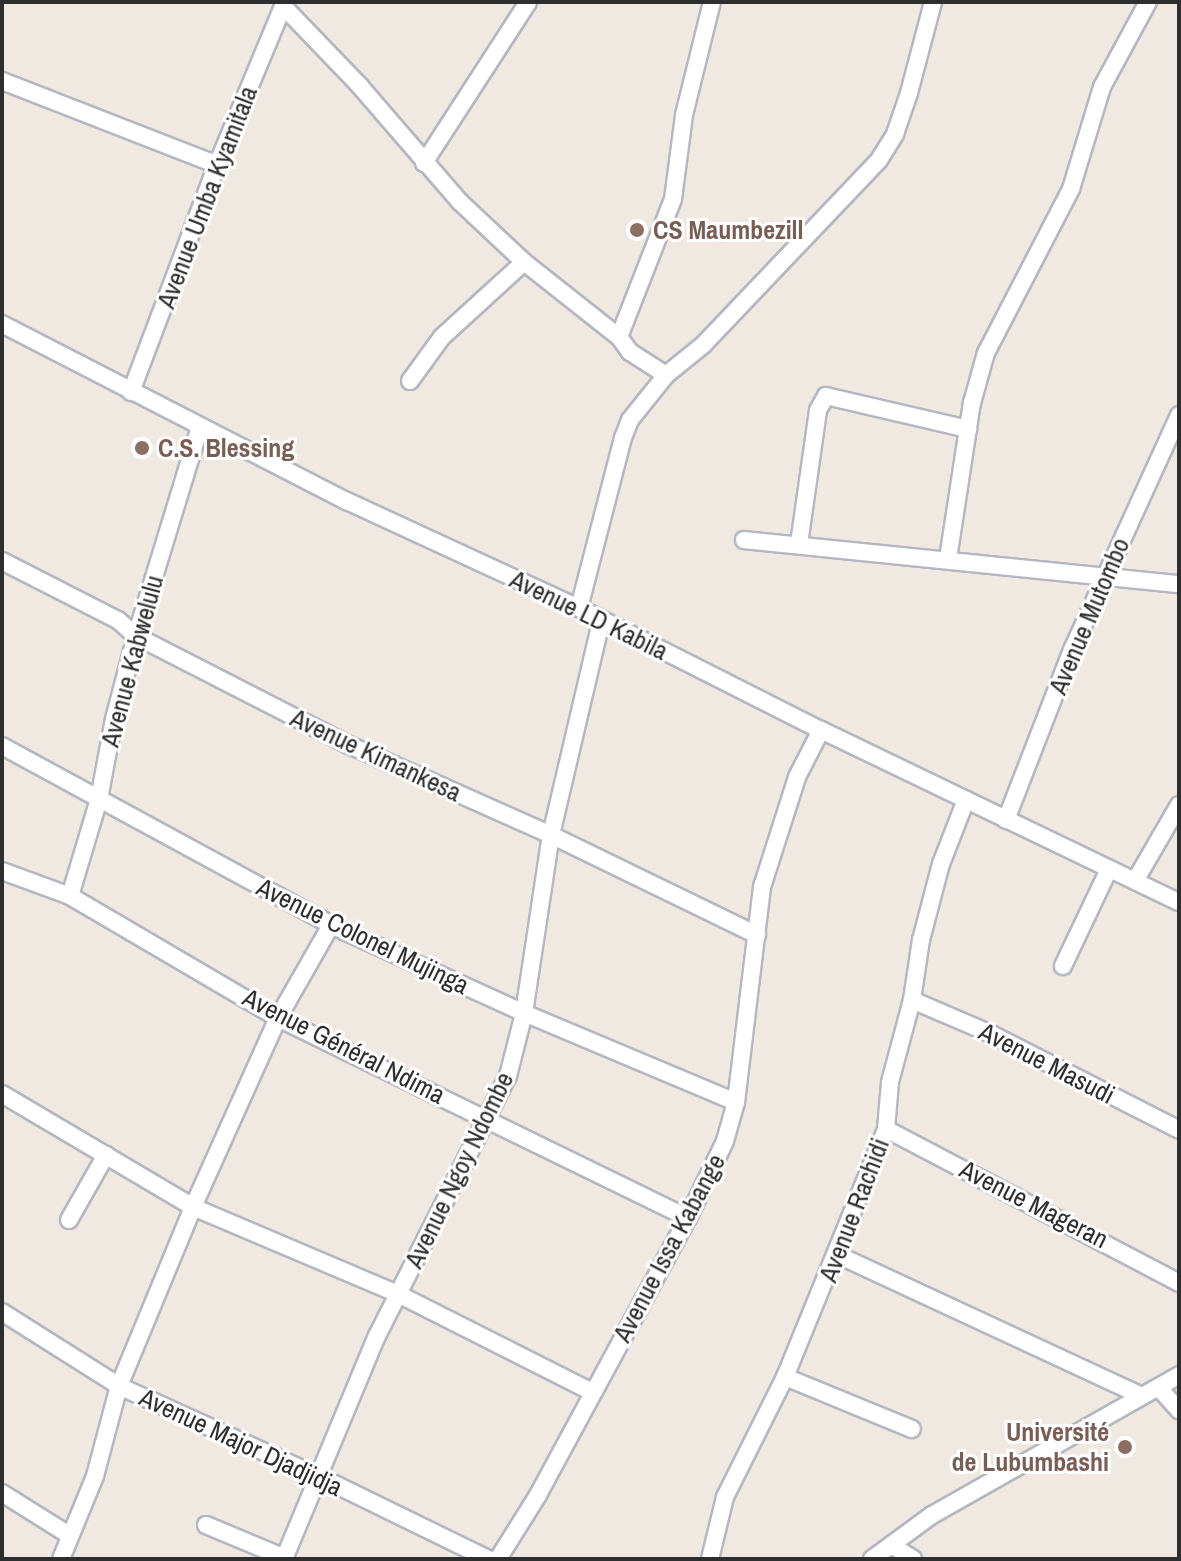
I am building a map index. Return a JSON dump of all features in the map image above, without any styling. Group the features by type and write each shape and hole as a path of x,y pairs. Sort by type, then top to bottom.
{"street":[{"path":"424,163 528,2"},
{"path":"619,337 673,199 684,115 712,2"},
{"path":"579,608 627,429 666,375 703,345 879,160 895,134 933,2"},
{"path":"948,559 968,429 986,353 1071,189 1102,87 1148,2"},
{"path":"284,4 359,85 424,163 524,262 619,337 630,352 666,375"},
{"name":"Avenue Umba Kyamitala","path":"131,392 217,165 284,4"},
{"path":"2,81 217,165"},
{"path":"410,381 442,337 524,262"},
{"name":"Avenue LD Kabila","path":"2,324 347,501 579,608 821,730 1179,902"},
{"path":"799,544 818,410 826,396 968,429"},
{"name":"Avenue Mutombo","path":"1006,820 1104,576 1179,415"},
{"name":"Avenue Kabwelulu","path":"70,896 99,799 114,719 136,636 200,427"},
{"path":"744,540 1179,584"},
{"name":"Avenue Kimankesa","path":"2,561 118,620 136,636 349,745 551,835 757,935"},
{"name":"Avenue Ngoy Ndombe","path":"285,1558 364,1364 432,1222 489,1119 508,1076 524,1013 551,835 601,621"},
{"name":"Avenue Issa Kabange","path":"498,1559 538,1495 688,1218 725,1141 736,1102 762,887 775,837 797,777 821,730"},
{"name":"Avenue Colonel Mujinga","path":"2,746 331,925 524,1013 736,1102"},
{"name":"Avenue Rachidi","path":"710,1559 725,1497 785,1377 838,1255 886,1129 895,1058 912,1000 929,910 966,800"},
{"path":"1135,881 1179,805"},
{"path":"1063,966 1109,869"},
{"name":"Avenue Général Ndima","path":"2,871 70,896 278,1018 688,1218"},
{"path":"61,1559 95,1476 119,1386 193,1207 278,1018 331,925"},
{"name":"Avenue Masudi","path":"912,1000 989,1033 1179,1130"},
{"path":"2,1094 193,1207 398,1294 592,1392"},
{"name":"Avenue Mageran","path":"886,1129 1147,1263 1179,1283"},
{"path":"69,1220 106,1155"},
{"path":"838,1255 1142,1396"},
{"name":"Avenue Major Djadjidja","path":"2,1312 119,1386 320,1477 488,1559"},
{"path":"872,1559 932,1515 1179,1375"},
{"path":"785,1377 912,1429"},
{"path":"1159,1388 1179,1410"},
{"path":"2,1493 69,1535"},
{"path":"206,1525 285,1558"},
{"path":"891,1545 913,1559"}],"place":[{"name":"CS Maumbezill","path":"637,230"},
{"name":"C.S. Blessing","path":"142,448"},
{"name":"Université de Lubumbashi","path":"1125,1447"}]}
